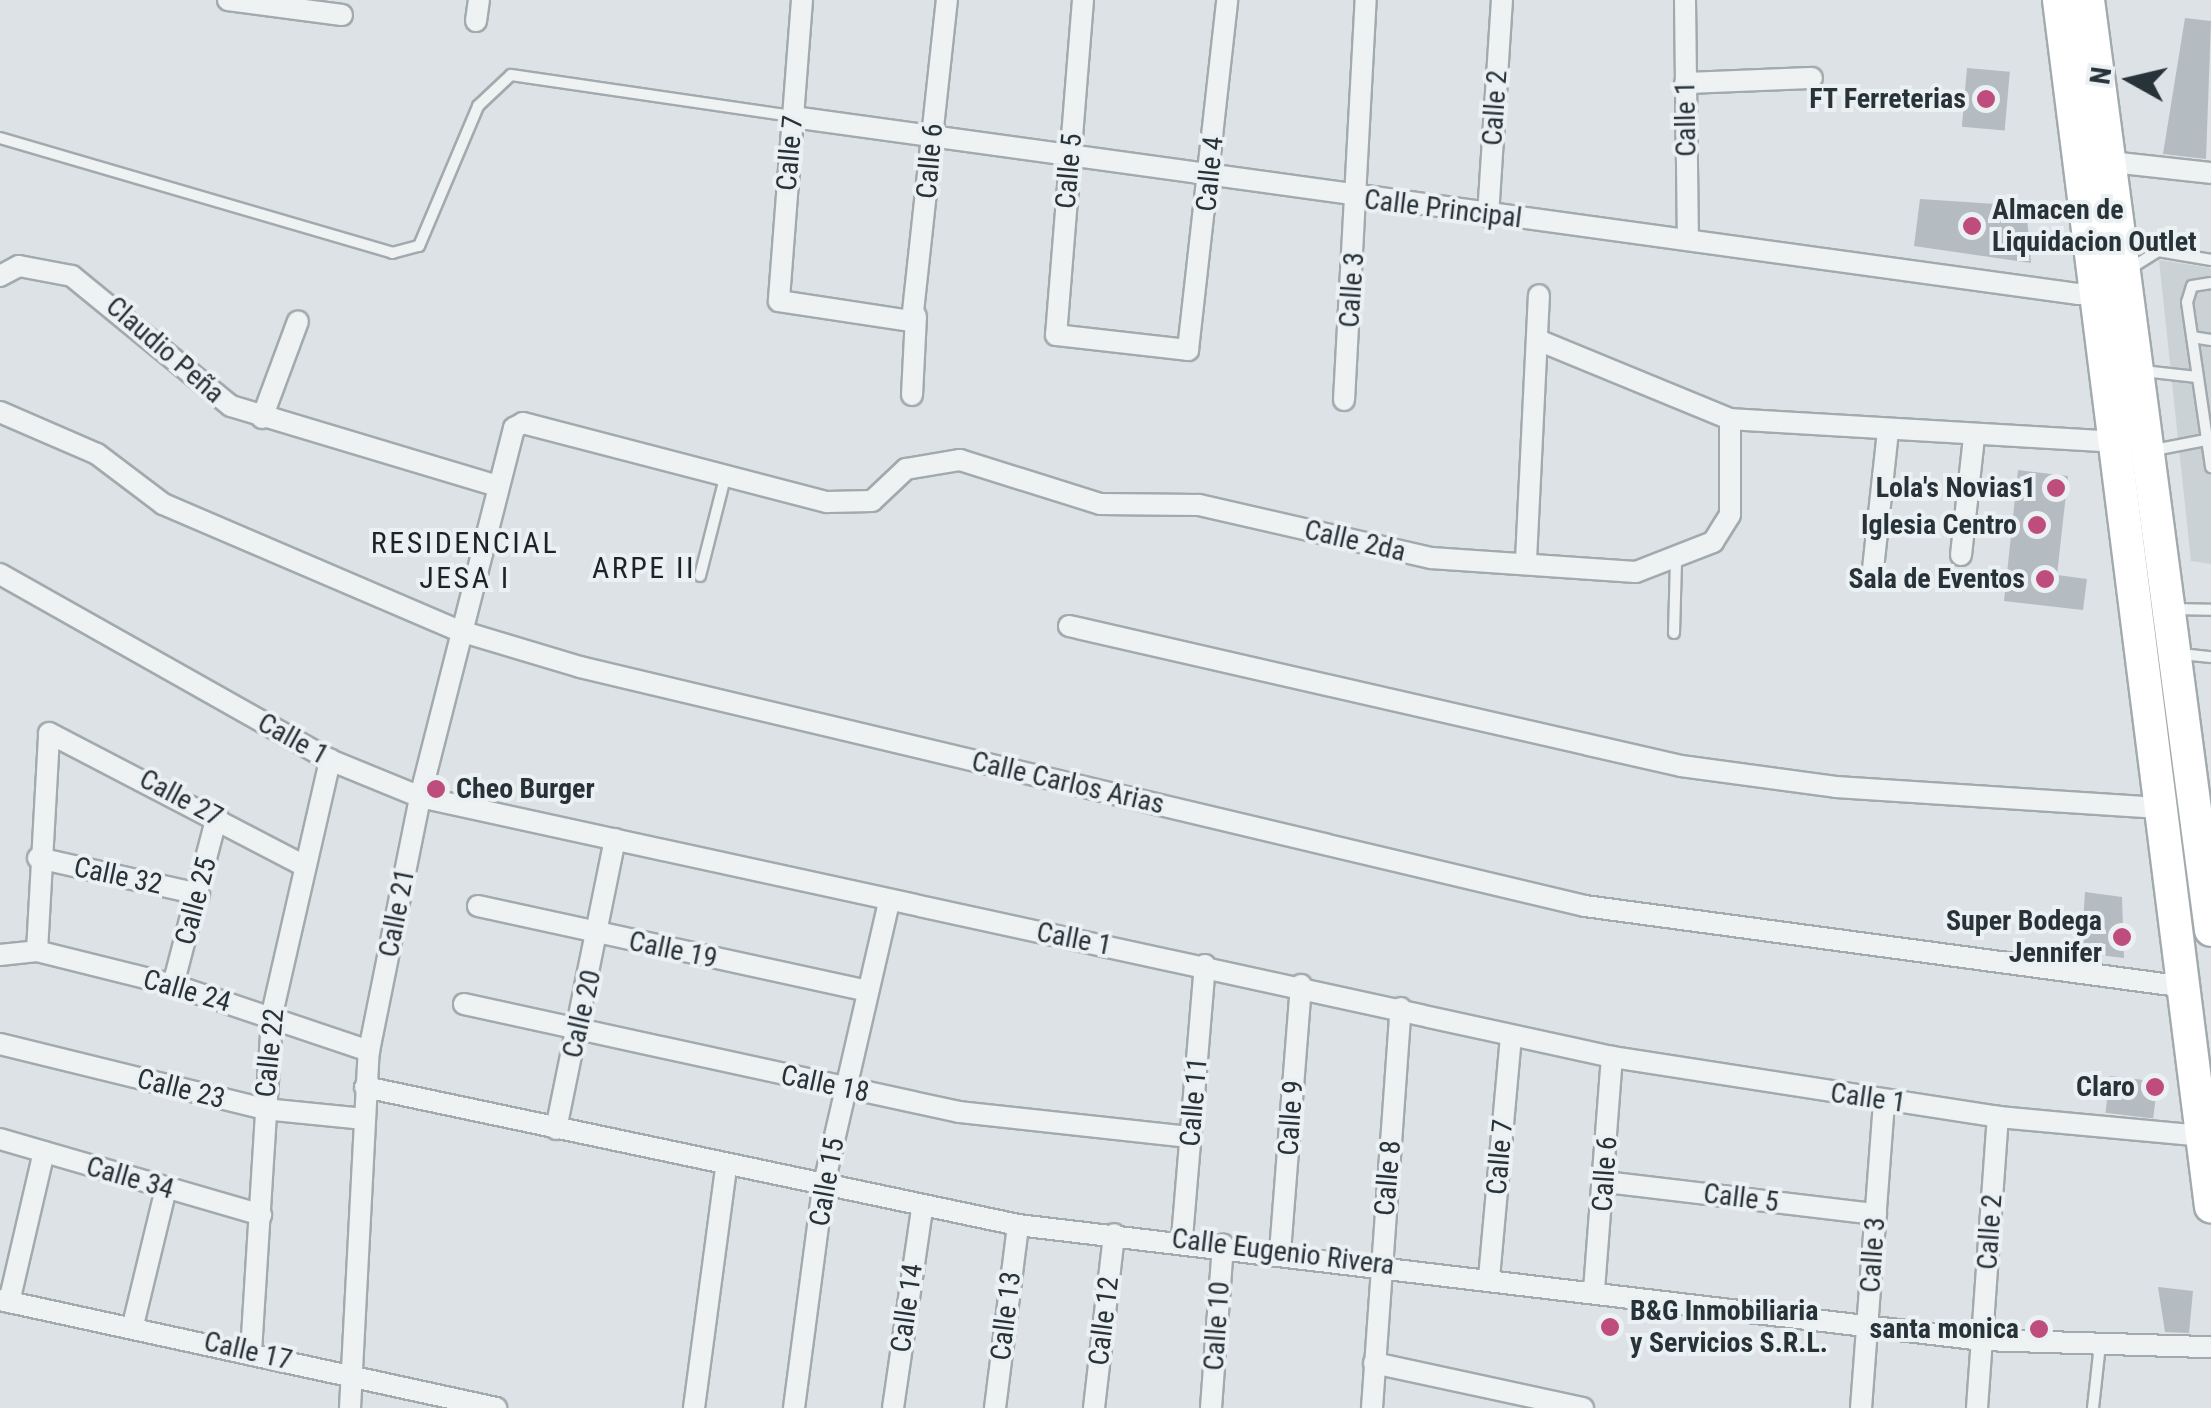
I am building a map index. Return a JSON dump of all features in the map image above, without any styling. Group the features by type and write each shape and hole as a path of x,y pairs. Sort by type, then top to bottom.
{"main road":[{"path":"2058,0 2211,1206"},
{"path":"2088,0 2175,654 2199,750 2211,930"}],"street":[{"path":"228,0 342,15"},
{"name":"Calle 7","path":"802,0 783,304 914,318"},
{"name":"Calle 6","path":"912,395 914,318 947,0"},
{"name":"Calle 5","path":"1083,0 1060,340 1190,348"},
{"name":"Calle 4","path":"1190,348 1211,178 1226,0"},
{"name":"Calle 3","path":"1344,400 1359,198 1366,0"},
{"name":"Calle 2","path":"1488,216 1502,0"},
{"name":"Calle 1","path":"1685,0 1688,238"},
{"path":"1685,83 1812,78"},
{"name":"Calle Principal","path":"793,116 1488,216 2094,290"},
{"path":"2110,162 2211,174"},
{"name":"Claudio Peña","path":"3,271 72,276 118,305 207,393 262,418 498,486"},
{"path":"2094,290 2126,272"},
{"path":"1526,560 1539,295"},
{"path":"262,418 298,321"},
{"path":"1538,340 1730,419 1974,437 2112,442"},
{"name":"Calle Carlos Arias","path":"0,412 97,454 163,504 460,631 1585,906 2186,987"},
{"name":"Calle 2da","path":"514,428 524,424 725,478 852,504 872,501 906,469 960,460 1100,504 1199,506 1431,558 1526,560 1636,572 1676,562 1713,542 1730,516 1730,419"},
{"name":"Calle 21","path":"350,1408 356,1376 369,1051 420,798 514,428"},
{"path":"1872,569 1888,431"},
{"path":"1961,554 1974,437"},
{"name":"Calle 1","path":"0,574 330,760 420,798 890,902 1300,984 1612,1057 1998,1117 2202,1136"},
{"path":"1068,626 1681,766 1836,787 2163,808"},
{"name":"Calle 27","path":"38,858 42,739 57,734 303,865"},
{"name":"Calle 22","path":"251,1352 272,1014 330,760"},
{"name":"Calle 25","path":"173,985 217,816"},
{"name":"Calle 20","path":"556,1129 599,935 615,839"},
{"path":"37,952 38,858"},
{"name":"Calle 32","path":"38,858 199,894"},
{"name":"Calle 15","path":"794,1408 824,1188 890,902"},
{"name":"Calle 19","path":"478,906 868,991"},
{"name":"Calle 24","path":"0,954 37,952 173,985 272,1014 369,1051"},
{"name":"Calle 11","path":"1182,1238 1206,966"},
{"name":"Calle 9","path":"1280,1252 1300,984"},
{"name":"Calle 18","path":"464,1004 959,1112 1191,1137"},
{"name":"Calle 8","path":"1372,1408 1402,1008"},
{"name":"Calle 7","path":"1489,1278 1511,1036"},
{"name":"Calle 23","path":"0,1044 264,1109 365,1119"},
{"name":"Calle 6","path":"1594,1290 1606,1182 1612,1057"},
{"name":"Calle Eugenio Rivera","path":"366,1087 726,1169 1018,1225 1182,1238 1982,1340 2211,1347"},
{"name":"Calle 3","path":"1861,1408 1884,1101"},
{"name":"Calle 2","path":"1977,1408 1998,1117"},
{"name":"Calle 34","path":"0,1139 261,1215"},
{"path":"5,1301 44,1152"},
{"path":"694,1408 726,1169"},
{"name":"Calle 5","path":"1606,1182 1876,1214"},
{"path":"134,1325 166,1189"},
{"name":"Calle 14","path":"893,1408 922,1208"},
{"name":"Calle 13","path":"995,1408 1018,1225"},
{"name":"Calle 12","path":"1094,1408 1114,1234"},
{"name":"Calle 10","path":"1211,1408 1223,1244"},
{"name":"Calle 17","path":"5,1301 134,1325 496,1408"},
{"path":"1374,1364 1582,1408"}],"lane":[{"path":"0,138 392,253 419,246 478,106 510,75 793,116"},
{"path":"2126,272 2158,251 2211,260"},
{"path":"2211,284 2188,292 2197,376 2205,393 2211,468"},
{"path":"2192,337 2211,340"},
{"path":"2139,370 2197,376"},
{"path":"2150,451 2207,438"},
{"path":"700,576 725,478"},
{"path":"1674,633 1676,562"},
{"path":"2169,609 2211,610"},
{"path":"2175,654 2211,657"},
{"path":"2093,1408 2100,1344"}],"shaded area":[{"path":"2159,260 2211,268 2211,564 2191,561"}],"building":[{"path":"2185,18 2211,21 2206,159 2163,154"},
{"name":"FT Ferreterias","path":"1967,68 2010,72 2005,131 1962,127"},
{"name":"Almacen de Liquidacion Outlet","path":"1920,199 2026,206 2031,263 1914,246"},
{"name":"Iglesia Centro","path":"2018,470 2068,476 2057,575 2087,579 2083,610 2004,601"},
{"path":"2085,892 2122,897 2124,958 2081,953"},
{"path":"2110,1076 2158,1082 2153,1119 2105,1113"},
{"path":"2158,1287 2193,1291 2189,1333 2165,1332"}],"place":[{"name":"FT Ferreterias","path":"1986,99"},
{"name":"Almacen de Liquidacion Outlet","path":"1972,226"},
{"name":"Lola's Novias1","path":"2056,488"},
{"name":"Iglesia Centro","path":"2037,525"},
{"name":"Sala de Eventos","path":"2045,579"},
{"name":"Cheo Burger","path":"436,789"},
{"name":"Super Bodega Jennifer","path":"2122,937"},
{"name":"Claro","path":"2155,1087"},
{"name":"B&G Inmobiliaria y Servicios S.R.L.","path":"1610,1327"},
{"name":"santa monica","path":"2039,1329"}],"district":[{"name":"RESIDENCIAL JESA I","path":"465,560"},
{"name":"ARPE II","path":"644,568"}]}
